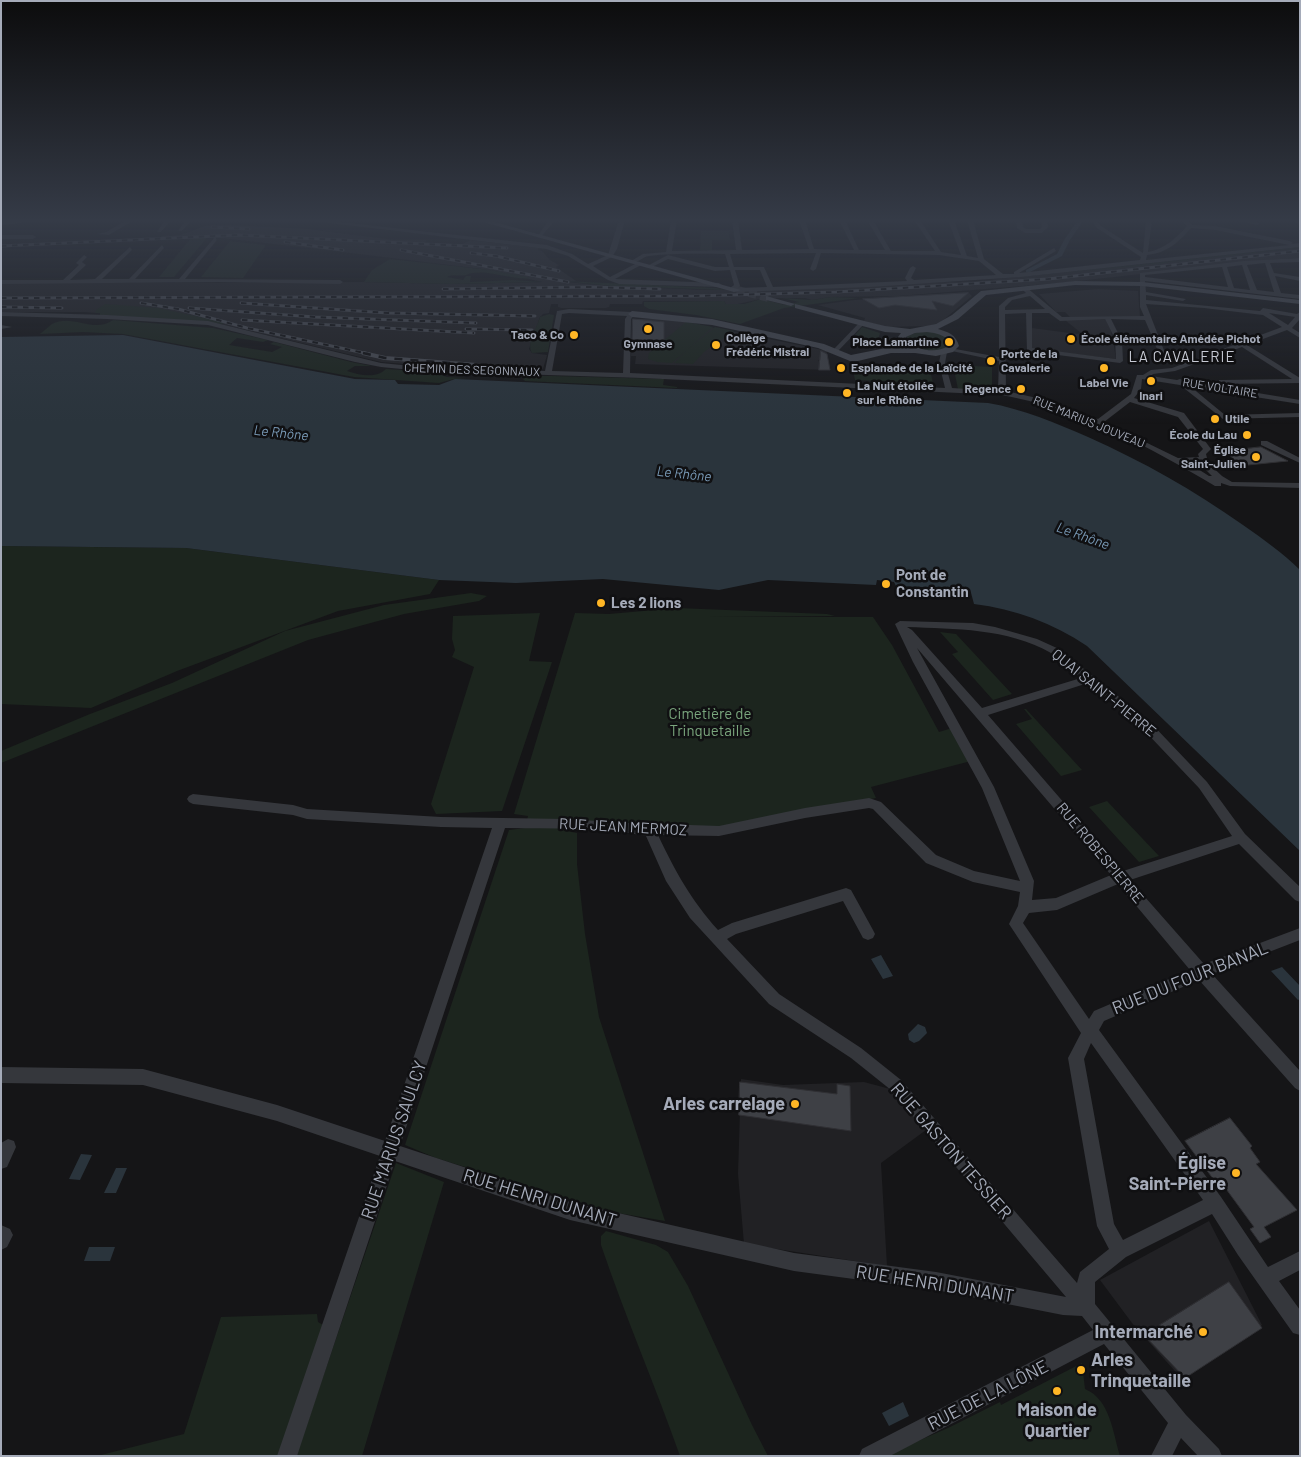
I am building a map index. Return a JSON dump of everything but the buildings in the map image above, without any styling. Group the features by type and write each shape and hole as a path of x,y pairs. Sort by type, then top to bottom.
{"main road":[{"path":"731,288 735,289"},
{"path":"890,350 905,337 939,326 955,317 984,293 1053,288"},
{"path":"1186,288 1300,302"},
{"path":"769,298 885,329 905,337 918,350"},
{"path":"632,314 699,320 836,350 845,357 858,358 890,350 928,352 950,349 954,339 948,335 926,330"},
{"path":"948,335 950,325 955,317"}],"street":[{"path":"735,289 770,288"},
{"path":"1142,288 1147,318 1162,353"},
{"path":"1231,288 1300,297"},
{"path":"1276,288 1278,294"},
{"path":"1198,290 1200,298 1203,300"},
{"path":"1002,393 1002,306 1010,299 1028,291 1060,319 1147,318"},
{"path":"1097,423 1129,399 1136,391 1142,377 1151,372 1173,370 1243,345 1292,326 1299,315 1203,300 1142,293"},
{"path":"1143,302 1265,313 1300,336"},
{"path":"1028,311 1030,318 1029,350 1120,362 1118,338 1107,317"},
{"path":"1002,312 1051,311"},
{"path":"548,373 559,312 632,314"},
{"name":"CHEMIN DES SEGONNAUX","path":"1,314 107,317 208,324 381,365 422,369 626,376 949,391"},
{"path":"626,376 628,320 632,314"},
{"path":"836,350 862,323"},
{"path":"1118,338 1157,343"},
{"path":"1243,345 1300,381"},
{"path":"942,363 950,349 1001,359"},
{"path":"928,352 942,363 949,391"},
{"name":"RUE VOLTAIRE","path":"1142,377 1180,381 1300,402"},
{"path":"1180,381 1300,381"},
{"path":"1180,381 1223,417 1300,415"},
{"name":"RUE MARIUS JOUVEAU","path":"949,391 1002,393 1023,396 1049,404 1097,423 1178,460 1207,478 1218,481"},
{"path":"1129,399 1181,415 1208,449 1202,454 1203,458 1200,460"},
{"path":"1264,443 1300,461"},
{"path":"1178,460 1200,460 1218,481 1230,484 1295,486 1300,494"},
{"path":"900,624 918,662 988,786 1027,881 1025,906 1016,924 1089,1032 1097,1038 1215,1203 1265,1279 1300,1326"},
{"name":"QUAI SAINT-PIERRE","path":"900,624 973,626 996,630 1033,641 1055,651 1145,724 1203,785 1241,838 1300,896"},
{"name":"RUE ROBESPIERRE","path":"900,624 980,713 1201,972 1300,1083"},
{"path":"980,713 1089,680"},
{"name":"RUE JEAN MERMOZ","path":"193,799 293,810 307,814 435,822 566,824 629,828 650,832 661,829 719,832 805,813 869,803 877,806 931,859 973,876 1026,888"},
{"name":"RUE MARIUS SAULCY","path":"287,1456 500,824"},
{"name":"RUE GASTON TESSIER","path":"650,832 672,877 695,914 718,937 726,949 774,999 856,1053 896,1085 1086,1307 1179,1422 1212,1456"},
{"path":"1025,906 1057,904 1121,877 1241,838"},
{"path":"718,937 732,929 846,894 868,934"},
{"name":"RUE DU FOUR BANAL","path":"1120,1251 1104,1220 1076,1058 1089,1032 1099,1016 1201,972 1300,934"},
{"name":"RUE HENRI DUNANT","path":"1,1075 143,1077 277,1113 570,1211 794,1262 936,1281 1063,1306 1086,1307"},
{"path":"1086,1307 1086,1278 1120,1251 1215,1203"},
{"path":"1,1234 4,1235 1,1241"},
{"path":"1265,1279 1300,1260"},
{"name":"RUE DE LA LÔNE","path":"869,1456 1107,1333"},
{"path":"1162,1456 1179,1422"}],"shaded area":[{"path":"1,288 659,288 708,290 768,288 998,288 899,296 831,297 812,300 805,298 760,298 738,304 726,304 724,301 643,301 642,304 610,304 606,308 561,308 558,307 558,304 551,304 549,313 543,314 540,317 529,349 532,353 547,355 543,369 442,367 381,362 213,322 84,312 1,312"},
{"path":"1098,289 1138,291 1140,317 1070,317 1065,312 1056,312 1039,294"},
{"path":"968,292 972,296 941,322 930,326 886,327 864,321 865,318 818,305 854,300"},
{"name":"Collège Frédéric Mistral","path":"633,319 664,319 686,322 828,351 818,361 829,363 830,370 635,364 636,356 631,356"},
{"name":"École élémentaire Amédée Pichot","path":"1105,319 1111,331 1112,337 1107,337 1113,340 1116,359 1032,349 1032,328 1077,334 1081,333 1065,320"},
{"path":"741,1079 783,1085 864,1082 894,1090 926,1130 881,1163 887,1266 744,1244 738,1174"},
{"path":"1209,1221 1262,1325 1182,1379 1132,1323 1100,1280"}],"green space":[{"path":"667,288 717,288 725,290"},
{"path":"831,297 859,298 784,308 740,324 696,315 649,309 644,306 644,302 724,301 726,304 744,304 761,299 785,305 799,302 782,298 812,300"},
{"path":"105,304 158,308 223,322 223,324 100,315 100,313 95,313 96,310"},
{"path":"549,314 554,315 548,352 532,353 530,349 531,340 540,317"},
{"path":"113,320 213,328 268,340 263,342 237,338 229,345 272,352 282,347 270,344 274,342 372,366 355,366 347,371 362,375 377,374 386,369 433,372 447,377 467,378 439,383 354,377 123,334 83,332 40,334 52,324 60,321 98,325 106,324"},
{"path":"686,322 713,327 688,349 715,327 734,331 704,352 693,364 674,363 686,351 672,363 648,359 649,353"},
{"path":"862,327 880,333 878,340 867,341 855,335"},
{"path":"921,331 935,332 947,336 951,346 935,351 918,348 908,343 907,336"},
{"path":"852,365 929,366 933,383 855,380"},
{"path":"953,365 992,367 992,387 984,387 984,390 958,389"},
{"path":"526,376 535,378 537,376 552,376 664,379 663,385 677,388 525,381 523,379"},
{"path":"1,546 186,548 439,580 430,594 338,611 177,671 91,708 1,704"},
{"path":"471,593 487,596 479,601 404,614 308,640 1,763 1,751 172,683 285,631 384,605"},
{"name":"Cimetière de Trinquetaille","path":"677,608 827,614 835,616 710,617 873,617 892,645 939,732 952,728 971,761 871,787 876,798 718,829 568,820 568,817 561,818 561,830 577,833 577,864 585,934 599,1017 665,1221 612,1212 436,1158 405,1145 509,830 525,828 528,816 514,814 575,613 609,614"},
{"path":"540,613 529,661 552,662 502,811 436,814 431,804 474,667 452,657 455,650 452,639 453,616"},
{"path":"940,632 956,634 1012,694 993,700 952,654 958,652"},
{"path":"1024,709 1082,770 1061,776 1016,724 1032,719"},
{"path":"1107,801 1159,856 1139,862 1089,807"},
{"path":"396,1163 444,1182 362,1456 296,1456"},
{"path":"606,1231 656,1245 668,1252 688,1286 768,1456 680,1456 601,1245 601,1236"},
{"path":"317,1314 318,1322 323,1325 278,1456 97,1456 184,1434 221,1317"},
{"path":"1082,1363 1085,1389 1100,1400 1105,1409 1120,1456 883,1456 948,1428 1000,1402 1001,1405"}],"water":[{"name":"Le Rhône","path":"123,335 355,379 395,380 398,384 439,385 455,379 988,403 1027,413 1088,437 1129,456 1206,500 1265,541 1300,570 1300,851 1087,646 1061,630 1033,618 1004,609 974,604 970,589 896,586 894,582 877,580 876,585 768,580 719,590 603,579 516,583 439,580 186,548 1,546 1,337"},
{"path":"881,955 893,976 883,979 871,959"},
{"path":"1282,967 1300,986 1300,999 1298,1000 1271,971"},
{"path":"918,1024 925,1027 927,1033 914,1043 909,1040 908,1034"},
{"path":"81,1154 92,1155 80,1180 69,1179"},
{"path":"116,1168 127,1168 116,1193 104,1193"},
{"path":"89,1247 115,1247 110,1261 84,1261"},
{"path":"903,1402 909,1416 889,1426 882,1413"}],"tunnel":[{"path":"737,290 769,298"}],"railway":[{"path":"443,289 517,288"},
{"path":"625,288 660,289"},
{"path":"1,298 694,296 901,288"},
{"path":"141,303 178,309 247,328 369,354"},
{"path":"241,303 388,313 535,316"},
{"path":"1,307 62,308"},
{"path":"189,308 315,317 476,323"},
{"path":"242,320 474,333"},
{"path":"466,329 532,330"},
{"path":"363,353 385,358 477,365"}],"place":[{"name":"Gymnase","path":"648,329"},
{"name":"Taco & Co","path":"574,335"},
{"name":"École élémentaire Amédée Pichot","path":"1071,339"},
{"name":"Place Lamartine","path":"949,342"},
{"name":"Collège Frédéric Mistral","path":"716,345"},
{"name":"Porte de la Cavalerie","path":"991,361"},
{"name":"Esplanade de la Laïcité","path":"841,368"},
{"name":"Label Vie","path":"1104,368"},
{"name":"Inari","path":"1151,381"},
{"name":"Regence","path":"1021,389"},
{"name":"La Nuit étoilée sur le Rhône","path":"847,393"},
{"name":"Utile","path":"1215,419"},
{"name":"École du Lau","path":"1247,435"},
{"name":"Église Saint-Julien","path":"1256,457"},
{"name":"Pont de Constantin","path":"886,584"},
{"name":"Les 2 lions","path":"601,603"},
{"name":"Arles carrelage","path":"795,1104"},
{"name":"Église Saint-Pierre","path":"1236,1173"},
{"name":"Intermarché","path":"1203,1332"},
{"name":"Arles Trinquetaille","path":"1081,1370"},
{"name":"Maison de Quartier","path":"1057,1391"}],"district":[{"name":"LA CAVALERIE","path":"1182,357"}]}
